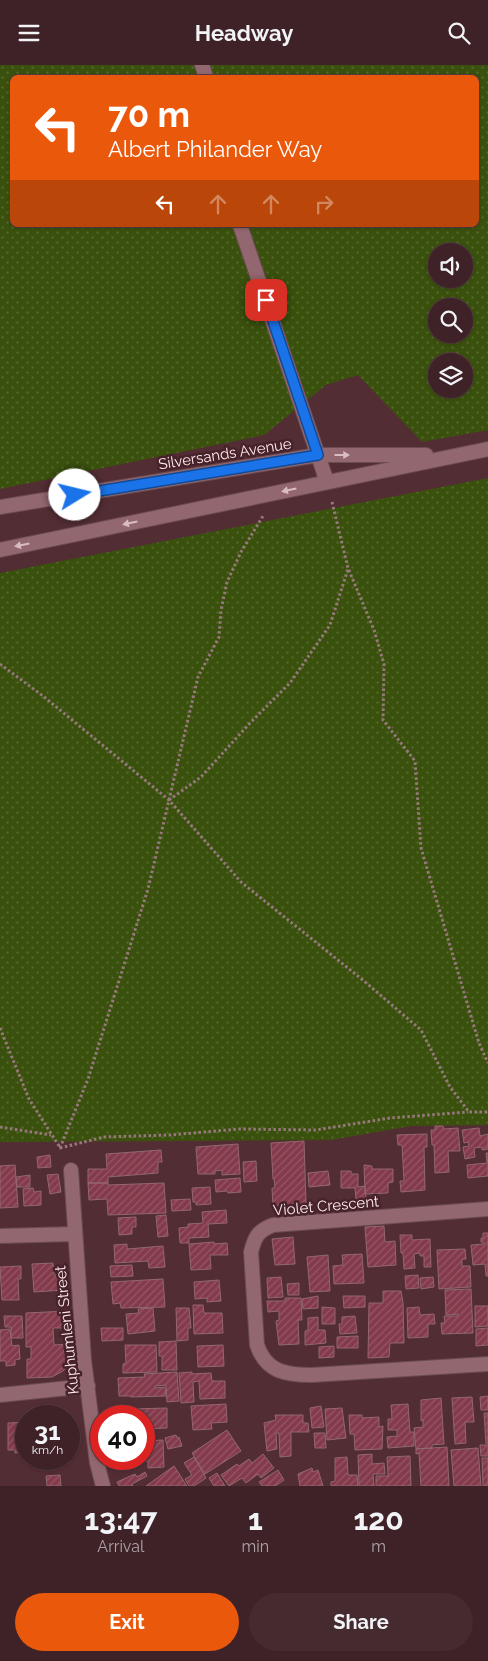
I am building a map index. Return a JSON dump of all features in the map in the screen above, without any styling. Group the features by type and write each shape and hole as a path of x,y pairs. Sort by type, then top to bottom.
{"street":[{"path":"241,227 327,482"},
{"name":"Silversands Avenue","path":"0,550 488,449"},
{"name":"Silversands Avenue","path":"0,507 318,455 456,455"},
{"name":"Kuphumleni Street","path":"70,1170 84,1360 97,1463 103,1486"},
{"name":"Violet Crescent","path":"488,1209 273,1225 263,1230 255,1239 251,1252 257,1345 260,1355 267,1363 280,1372 295,1375 312,1375 488,1364"},
{"path":"0,1236 74,1234"},
{"path":"0,1395 88,1386"}],"path":[{"path":"332,502 348,568 374,630 384,664 383,720 415,761 421,848 479,1043 488,1063"},
{"path":"60,1148 88,1079 148,889 198,677 219,637 221,610 227,581 241,552 263,516"},
{"path":"169,800 201,777 250,723 290,683 330,625 348,568"},
{"path":"0,664 43,696 169,800 241,882 422,1030 450,1087 469,1112"},
{"path":"0,1028 29,1099 60,1148 70,1170"},
{"path":"60,1148 104,1137 170,1135 238,1129 316,1130 390,1118 488,1111"},
{"path":"0,1127 52,1135"}],"green space":[{"path":"0,65 488,65 488,430 422,442 358,375 326,385 264,435 0,489"},
{"path":"488,478 488,1125 411,1126 331,1140 0,1142 0,573"}],"building":[{"path":"435,1126 443,1126 444,1129 458,1128 460,1151 448,1151 449,1172 435,1173 434,1145 432,1145 431,1130 435,1130"},
{"path":"479,1128 480,1136 488,1134 488,1149 482,1150 482,1147 474,1148 475,1157 465,1159 463,1147 469,1146 468,1142 464,1143 462,1130"},
{"path":"427,1134 427,1147 424,1147 425,1190 401,1192 400,1181 404,1181 402,1145 398,1145 397,1135"},
{"path":"304,1141 306,1204 273,1206 272,1188 275,1188 271,1143"},
{"path":"238,1144 240,1174 222,1175 222,1170 215,1171 215,1174 198,1174 196,1147"},
{"path":"161,1150 162,1162 158,1162 158,1173 108,1177 108,1183 88,1183 88,1169 107,1169 106,1154"},
{"path":"486,1153 488,1153 488,1176 468,1178 467,1165 487,1163"},
{"path":"50,1155 51,1167 38,1168 37,1157"},
{"path":"256,1161 257,1181 244,1182 243,1162"},
{"path":"15,1165 18,1207 0,1208 0,1166"},
{"path":"364,1165 372,1166 372,1169 393,1169 393,1182 388,1183 388,1193 365,1194"},
{"path":"328,1171 330,1185 309,1187 308,1173"},
{"path":"341,1171 351,1171 351,1174 358,1174 358,1187 365,1186 366,1199 356,1199 355,1188 341,1188"},
{"path":"58,1174 61,1192 50,1194 47,1175"},
{"path":"30,1175 30,1187 17,1187 16,1177"},
{"path":"240,1178 241,1192 216,1192 215,1180"},
{"path":"88,1183 108,1183 108,1185 164,1183 166,1213 108,1215 107,1199 89,1200"},
{"path":"210,1187 211,1204 196,1205 196,1202 193,1202 192,1188"},
{"path":"33,1188 34,1192 41,1191 41,1205 24,1206 23,1189"},
{"path":"190,1199 191,1210 172,1211 171,1200"},
{"path":"226,1210 227,1223 208,1224 209,1237 189,1238 189,1243 180,1243 179,1228 188,1227 188,1224 203,1223 202,1212"},
{"path":"166,1215 168,1236 158,1237 156,1216"},
{"path":"136,1217 136,1227 132,1227 132,1234 119,1235 118,1218"},
{"path":"384,1226 385,1242 395,1241 396,1265 368,1267 365,1227"},
{"path":"483,1233 488,1233 488,1276 486,1276 485,1264 473,1265 471,1245 484,1244 481,1242"},
{"path":"400,1235 412,1235 412,1240 430,1239 431,1267 424,1267 424,1256 420,1256 420,1253 414,1254 415,1268 404,1269"},
{"path":"293,1237 295,1264 275,1265 272,1239"},
{"path":"214,1242 214,1244 227,1243 228,1255 210,1255 211,1269 191,1270 189,1244"},
{"path":"127,1244 127,1249 163,1246 165,1267 149,1268 148,1261 115,1263 114,1245"},
{"path":"465,1249 466,1259 462,1259 462,1266 470,1266 471,1287 439,1289 437,1250"},
{"path":"362,1254 364,1283 334,1284 333,1266 343,1265 342,1255"},
{"path":"328,1255 330,1291 310,1292 307,1257"},
{"path":"53,1263 54,1275 64,1275 64,1290 34,1292 32,1264"},
{"path":"132,1265 133,1276 111,1277 110,1266"},
{"path":"21,1266 21,1279 18,1279 19,1300 2,1300 0,1267"},
{"path":"418,1275 419,1288 406,1289 405,1276"},
{"path":"281,1277 283,1297 268,1298 267,1278"},
{"path":"433,1277 434,1287 421,1289 420,1278"},
{"path":"163,1279 165,1307 121,1308 120,1303 113,1304 111,1282"},
{"path":"219,1280 221,1301 207,1302 207,1298 195,1299 194,1282"},
{"path":"299,1283 299,1295 288,1295 287,1284"},
{"path":"471,1289 473,1333 442,1334 441,1323 445,1323 444,1316 458,1316 458,1314 446,1315 445,1290"},
{"path":"383,1291 401,1291 404,1343 390,1343 389,1357 368,1358 369,1303 383,1303"},
{"path":"318,1296 318,1308 303,1309 302,1299"},
{"path":"343,1296 365,1296 365,1307 344,1308"},
{"path":"285,1298 301,1298 302,1320 298,1320 299,1344 279,1345 276,1321 279,1320 279,1311 268,1312 267,1301 285,1301"},
{"path":"193,1305 203,1305 204,1313 222,1313 223,1333 194,1334"},
{"path":"475,1306 488,1306 488,1326 475,1327"},
{"path":"322,1307 335,1308 335,1324 322,1324"},
{"path":"419,1307 420,1315 434,1314 435,1324 428,1324 428,1337 408,1338 407,1308"},
{"path":"153,1308 155,1331 128,1334 126,1314 139,1313 138,1309"},
{"path":"176,1308 189,1308 191,1328 188,1328 188,1340 177,1341"},
{"path":"68,1311 68,1328 53,1328 54,1345 70,1344 71,1358 67,1366 63,1371 52,1377 27,1378 27,1359 31,1359 31,1347 26,1347 26,1313"},
{"path":"4,1316 22,1316 23,1338 11,1338 11,1327 5,1327"},
{"path":"355,1316 357,1333 340,1334 339,1324 342,1324 342,1317"},
{"path":"318,1317 318,1330 325,1330 326,1343 305,1345 305,1331 308,1330 308,1318"},
{"path":"101,1328 123,1328 123,1340 102,1341"},
{"path":"488,1328 488,1345 476,1346 476,1329"},
{"path":"10,1329 12,1346 19,1345 20,1359 15,1360 15,1365 6,1366 6,1361 0,1361 0,1330"},
{"path":"358,1336 358,1348 337,1348 337,1337"},
{"path":"176,1341 177,1370 162,1370 159,1342"},
{"path":"125,1345 156,1345 157,1372 123,1373 123,1364 126,1363"},
{"path":"223,1345 224,1366 198,1367 197,1346"},
{"path":"334,1346 334,1357 319,1358 319,1347"},
{"path":"177,1372 179,1401 167,1402 166,1385 155,1386 155,1388 165,1387 166,1396 119,1396 118,1378 145,1377 144,1374"},
{"path":"192,1372 192,1374 211,1373 212,1381 225,1381 225,1398 200,1399 199,1381 193,1382 194,1402 181,1403 179,1373"},
{"path":"488,1396 488,1410 481,1410 480,1397"},
{"path":"472,1397 474,1422 465,1422 466,1443 455,1444 452,1398"},
{"path":"441,1398 444,1444 432,1445 432,1448 416,1449 414,1428 423,1427 423,1420 421,1421 421,1400"},
{"path":"226,1404 227,1422 211,1423 212,1429 193,1430 191,1406"},
{"path":"408,1404 410,1432 414,1432 414,1446 388,1448 387,1437 397,1436 397,1430 388,1430 388,1419 392,1419 391,1405"},
{"path":"321,1406 324,1427 312,1428 310,1408"},
{"path":"155,1408 167,1408 167,1428 155,1429"},
{"path":"342,1408 346,1438 327,1440 325,1409"},
{"path":"484,1413 488,1413 488,1443 486,1444"},
{"path":"275,1415 303,1415 303,1423 308,1423 309,1432 291,1432 291,1456 280,1457 279,1433 276,1433 277,1449 267,1451 264,1423 276,1420"},
{"path":"349,1415 362,1415 362,1418 379,1417 379,1427 383,1426 382,1449 355,1450 354,1434 350,1434"},
{"path":"8,1423 15,1423 15,1450 8,1450"},
{"path":"227,1430 241,1451 205,1474 192,1453"},
{"path":"314,1433 325,1433 326,1448 315,1448"},
{"path":"176,1435 177,1438 179,1437 182,1446 168,1449 165,1438"},
{"path":"155,1440 163,1440 164,1467 155,1468"},
{"path":"480,1445 488,1445 488,1456 481,1456"},
{"path":"447,1447 449,1486 421,1486 419,1453 416,1454 416,1449"},
{"path":"478,1448 481,1486 454,1486 451,1450"},
{"path":"263,1454 274,1468 261,1478 258,1474 246,1483 242,1478 229,1486 221,1475 237,1464 239,1466 249,1459 252,1463"},
{"path":"372,1454 372,1464 384,1463 385,1474 373,1474 374,1486 359,1486 358,1455"},
{"path":"410,1456 411,1486 376,1486 376,1476 388,1476 387,1457"},
{"path":"194,1457 206,1478 194,1486 189,1486 185,1479 192,1475 184,1463"},
{"path":"347,1457 348,1475 357,1475 358,1486 331,1486 331,1482 335,1481 335,1458"},
{"path":"482,1458 488,1458 488,1486 483,1486"},
{"path":"174,1466 187,1486 146,1486"},
{"path":"312,1468 313,1472 318,1470 323,1486 300,1486 298,1474"},
{"path":"278,1470 284,1480 275,1486 262,1486 259,1482"},
{"path":"145,1472 147,1476 132,1484 133,1486 119,1486 117,1482 135,1474 137,1477"},
{"path":"217,1473 225,1486 214,1486 209,1478"},
{"path":"60,1475 61,1486 47,1486 46,1476"}],"route":[{"path":"75,495 318,455 266,300"}]}
